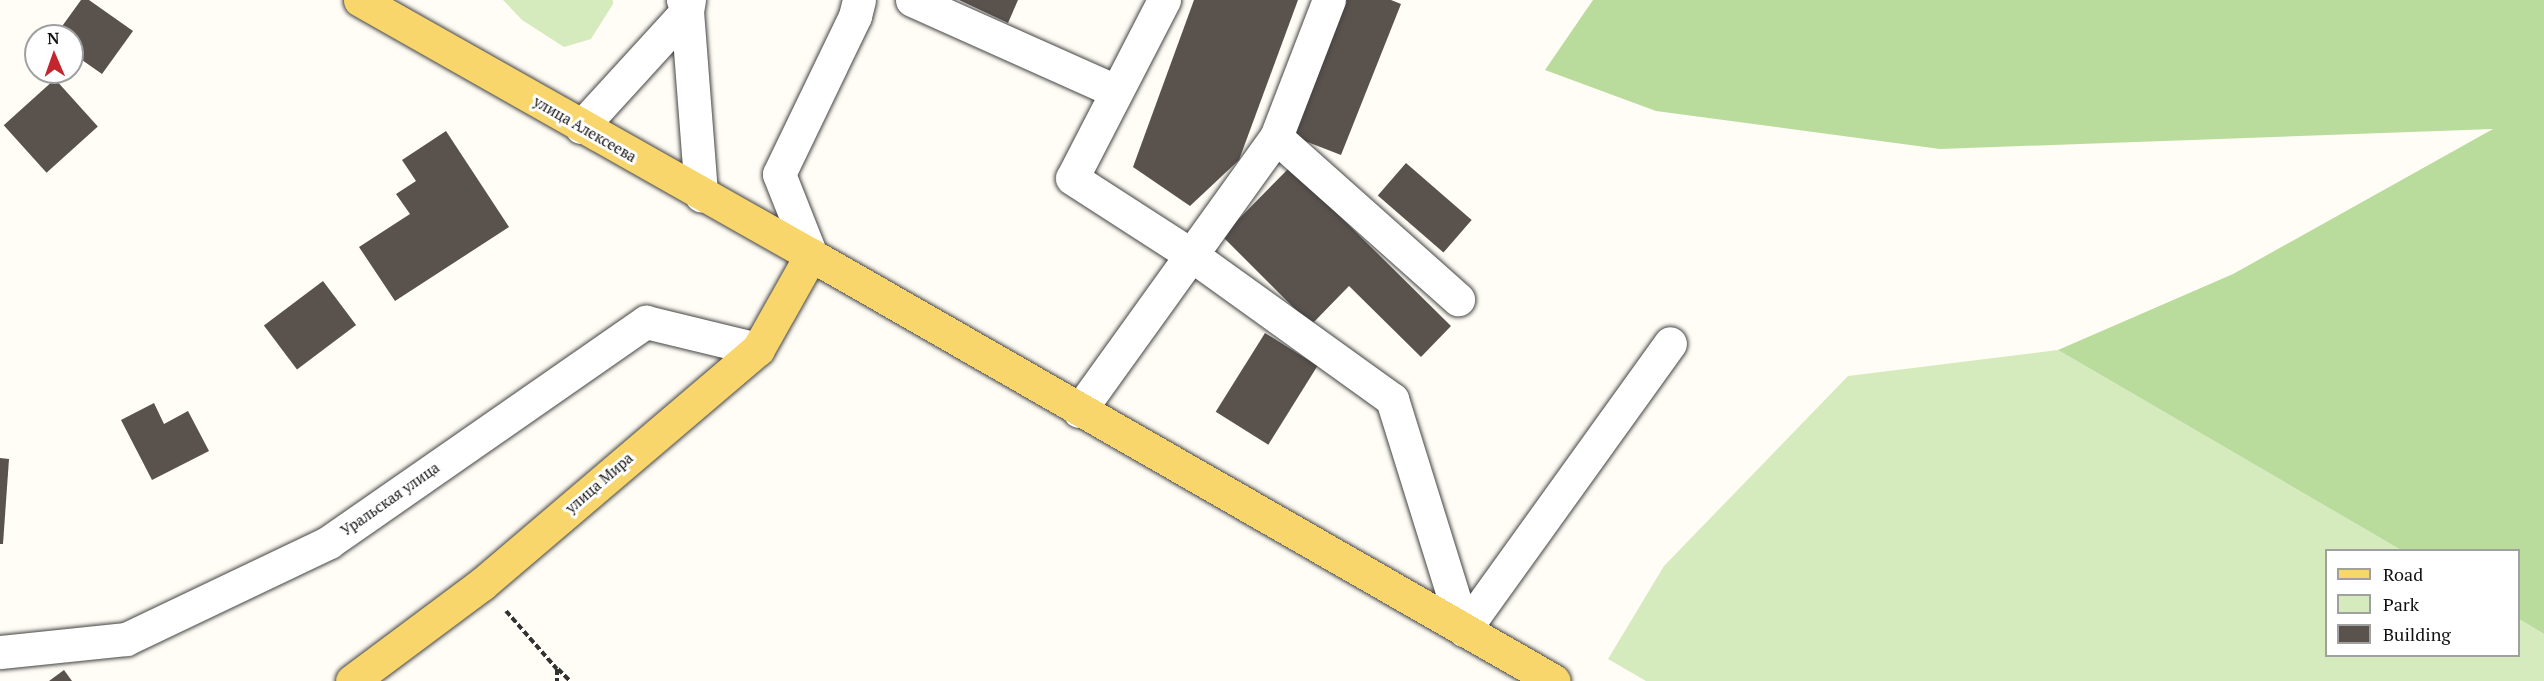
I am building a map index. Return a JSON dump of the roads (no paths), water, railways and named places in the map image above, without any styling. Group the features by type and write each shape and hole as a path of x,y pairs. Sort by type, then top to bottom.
{"main road":[{"name":"улица Алексеева","path":"360,0 392,9 581,127 811,255 1079,411 1554,681"},
{"name":"улица Мира","path":"352,681 482,584 758,349 811,255"}],"street":[{"path":"811,255 779,174 855,16 859,0"},
{"path":"912,0 1115,91"},
{"path":"1164,0 1072,178 1190,254 1392,399 1464,630"},
{"path":"1079,411 1276,137 1329,0"},
{"path":"581,127 686,4"},
{"path":"686,4 701,195"},
{"path":"1276,137 1458,299"},
{"name":"Уральская улица","path":"0,652 126,639 330,542 646,322 758,349"},
{"path":"1464,630 1670,343"}]}
